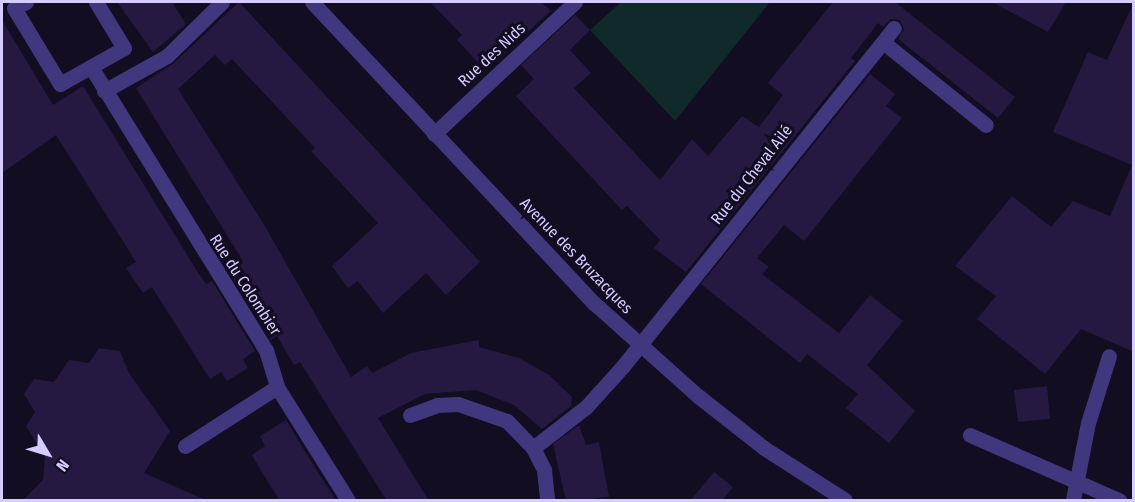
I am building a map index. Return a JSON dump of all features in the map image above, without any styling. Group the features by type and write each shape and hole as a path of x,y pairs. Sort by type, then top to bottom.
{"street":[{"path":"26,2 14,8 60,84 124,48 96,2"},
{"path":"104,91 167,56 222,2"},
{"name":"Avenue des Bruzacques","path":"312,2 434,134 640,345 764,448 845,501"},
{"name":"Rue des Nids","path":"434,134 575,2"},
{"name":"Rue du Cheval Ailé","path":"533,448 586,407 640,345 894,28"},
{"path":"883,42 986,125"},
{"name":"Rue du Colombier","path":"91,67 266,350 277,387 348,501"},
{"path":"1073,501 1080,484 1088,423 1109,356"},
{"path":"184,446 277,387"},
{"path":"410,415 437,405 476,408 507,420 533,448 544,470 547,501"},
{"path":"970,435 1119,501"}],"green space":[{"path":"621,2 770,2 675,121 590,30"}],"building":[{"path":"117,2 172,2 186,24 153,52"},
{"path":"239,2 480,262 446,295 426,273 383,313 358,281 348,288 332,266 378,223 311,151 315,148 232,59 225,65 215,55 178,89 263,223 351,377 367,366 372,373 411,353 479,340 479,347 519,358 549,375 572,397 571,406 542,429 514,405 476,390 425,394 378,418 429,501 387,501 300,362 294,365 277,336 271,340 228,270 243,261 136,88 174,63"},
{"path":"430,2 541,2 551,11 485,70 457,40 462,35"},
{"path":"833,2 895,2 1015,97 998,118 898,39 904,29 900,20 891,19 883,27 878,23 851,58 855,61 686,272 654,248 660,240 627,206 622,210 516,96 534,79 521,65 575,15 590,30 570,50 591,73 574,88 660,180 692,139 708,156 742,116 759,127 783,95 768,83"},
{"path":"992,2 1066,2 1048,32"},
{"path":"1134,2 1134,352 1081,329 1045,374 977,319 996,296 955,266 1012,196 1051,227 1073,201 1110,216 1132,165 1053,132 1088,52 1107,60"},
{"path":"2,20 53,105 83,86 197,271 206,284 212,281 255,351 243,359 248,368 227,381 221,372 210,379 152,287 143,293 126,268 136,262 56,135 2,173"},
{"path":"870,74 895,94 886,106 902,118 804,241 784,225 757,258 769,267 762,274 839,333 870,295 903,321 867,365 915,411 889,443 846,408 858,394 807,354 800,363 701,284"},
{"path":"99,348 120,351 129,373 170,431 144,473 208,501 22,501 43,480 45,457 26,426 35,412 24,394 34,379 54,382 69,360 89,363"},
{"path":"1047,386 1050,419 1018,422 1014,390"},
{"path":"286,420 336,501 280,501 268,482 252,455 265,446 260,436"},
{"path":"579,425 586,445 599,442 609,497 566,501 553,444"},
{"path":"714,472 733,487 722,501 690,501"}]}
